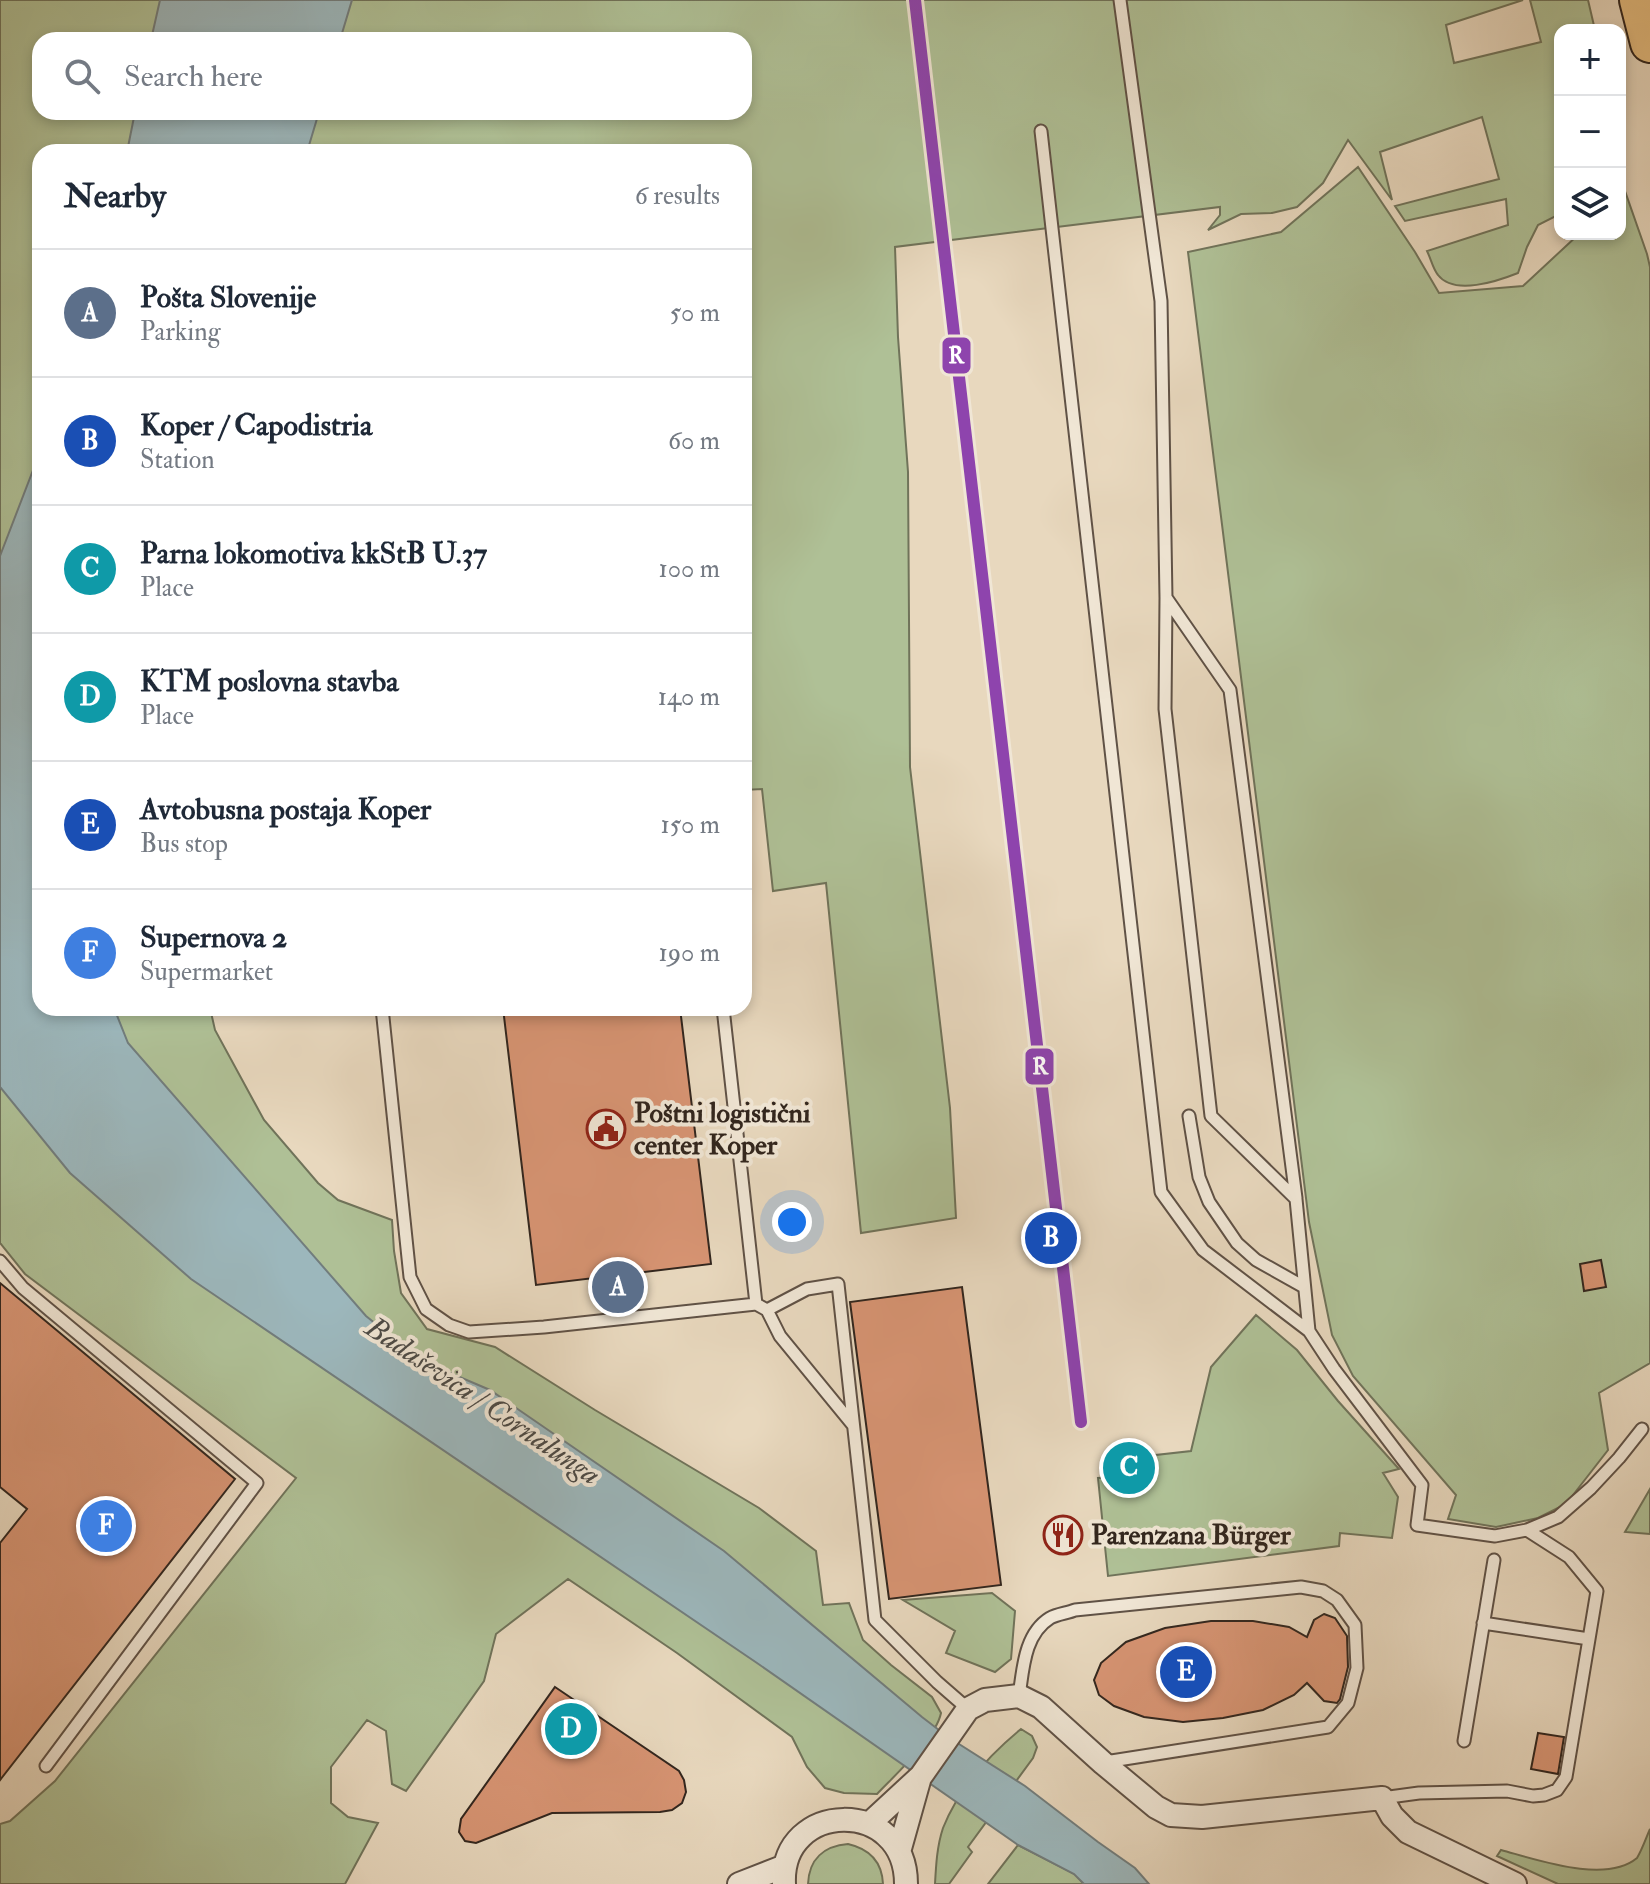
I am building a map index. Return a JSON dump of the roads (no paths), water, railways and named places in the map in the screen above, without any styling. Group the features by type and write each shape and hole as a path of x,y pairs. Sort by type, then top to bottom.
{"highway":[{"path":"1639,0 1650,43"}],"street":[{"path":"869,1824 921,1776 968,1709 985,1700 1019,1696 1041,1707 1103,1763 1156,1807 1171,1815 1202,1817 1382,1798 1392,1816 1408,1832 1515,1884"},
{"path":"899,1852 921,1776"},
{"path":"739,1884 784,1875 788,1857 811,1829 837,1819 854,1819 886,1835 899,1852 906,1884"}],"lane":[{"path":"1120,0 1161,301 1165,709 1211,1116 1296,1199"},
{"path":"1041,131 1161,1192 1203,1250 1309,1331 1422,1485 1417,1525 1495,1536 1527,1530 1558,1517 1591,1488 1642,1429"},
{"path":"1166,598 1230,690 1296,1199 1309,1331"},
{"path":"383,1016 410,1277 426,1309 449,1325 469,1332 762,1307 807,1289 838,1284 875,1620 968,1709"},
{"path":"724,1016 762,1307 780,1336 853,1425"},
{"path":"1189,1116 1199,1177 1209,1202 1237,1243 1256,1260 1304,1287"},
{"path":"0,1261 23,1288 257,1483 46,1766"},
{"path":"1382,1798 1419,1793 1507,1791 1544,1795 1557,1790 1566,1777 1597,1591 1569,1557 1527,1530"},
{"path":"1464,1741 1494,1560"},
{"path":"1019,1696 1033,1634 1050,1618 1075,1610 1301,1587 1323,1591 1337,1600 1355,1625 1357,1668 1348,1703 1328,1727 1103,1763"},
{"path":"1483,1623 1589,1639"}],"water":[{"path":"160,0 352,0 342,32 153,32"},
{"path":"133,120 317,120 309,144 129,144"},
{"name":"Badaševica / Cornalunga","path":"32,473 32,1016 117,1016 128,1043 366,1316 422,1361 490,1390 724,1551 922,1717 1025,1786 1135,1868 1149,1884 1084,1884 1074,1874 1018,1845 757,1663 191,1279 70,1173 0,1087 0,556"}],"place":[{"name":"Poštni logistični center Koper","path":"606,1129"},
{"name":"Koper / Capodistria","path":"1051,1238"},
{"name":"Pošta Slovenije","path":"618,1287"},
{"name":"Parna lokomotiva kkStB U.37","path":"1129,1468"},
{"name":"Supernova 2","path":"106,1526"},
{"name":"Parenzana Bürger","path":"1063,1535"},
{"name":"Avtobusna postaja Koper","path":"1186,1672"},
{"name":"KTM poslovna stavba","path":"571,1729"}]}
